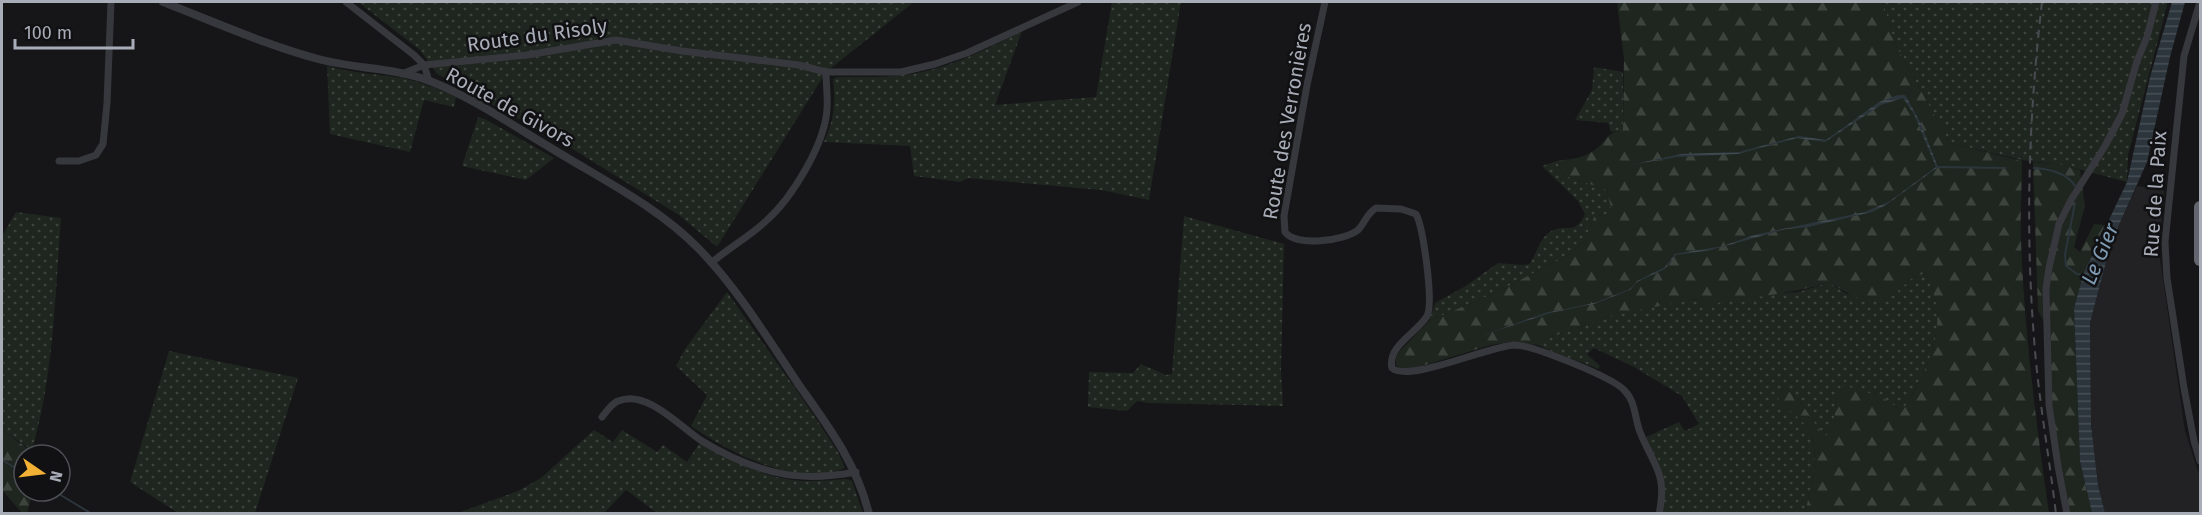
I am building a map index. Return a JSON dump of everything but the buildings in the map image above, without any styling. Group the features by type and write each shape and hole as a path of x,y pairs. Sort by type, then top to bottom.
{"highway":[{"path":"2200,207 2200,260"}],"street":[{"path":"59,161 79,161 96,155 103,144 111,2"},
{"name":"Route de Givors","path":"163,2 319,60 402,74 429,81 500,118 646,206 688,238 711,263 748,312 834,436 856,472 869,513"},
{"path":"346,2 424,65 429,81"},
{"path":"711,263 765,223 785,203 801,178 821,135 827,110 826,72 884,74 935,64 1004,38 1078,2"},
{"name":"Route des Verronières","path":"1325,2 1307,85 1286,205 1283,227 1285,232 1294,239 1338,239 1360,228 1376,208 1401,209 1416,214 1426,260 1430,308 1426,317 1393,355 1392,368 1399,372 1410,373 1468,355 1515,345 1536,350 1608,378 1622,387 1631,398 1640,433 1657,464 1661,485 1659,513"},
{"path":"2067,513 2049,405 2046,289 2049,268 2059,224 2122,114 2156,2"},
{"name":"Rue de la Paix","path":"2200,2 2183,67 2168,206 2166,247 2167,278 2184,388 2200,461"},
{"name":"Route du Risoly","path":"402,74 424,65 527,55 616,40 682,51 799,64 826,72"},
{"path":"602,417 612,405 620,401 638,401 654,405 704,442 761,469 803,477 856,472"}],"shaded area":[{"path":"2137,186 2164,190 2159,252 2185,431 2200,477 2200,513 2105,514 2098,485 2091,424 2090,323 2111,243"}],"green space":[{"path":"358,2 914,2 826,72 717,247 679,215 566,145 437,74 420,50"},
{"path":"1112,2 1181,2 1149,200 1101,190 968,178 960,182 914,176 910,146 824,142 833,111 833,79 893,76 926,71 968,57 1022,31 995,105 1096,97"},
{"path":"1617,2 1883,2 1895,44 1950,143 2022,161 2021,229 2025,308 2035,411 2049,513 1805,513 1814,470 1814,447 1806,426 1778,401 1784,387 1797,397 1825,438 1834,422 1836,397 1843,385 1882,397 1902,412 1928,363 1935,337 1936,305 1926,273 1913,277 1892,296 1865,302 1829,283 1783,293 1705,305 1696,299 1612,315 1546,339 1538,345 1510,342 1491,345 1412,369 1401,369 1396,365 1396,357 1400,351 1429,321 1495,293 1567,256 1585,241 1594,217 1612,213 1607,190 1563,175 1557,161 1578,158 1592,152 1610,135 1623,130 1624,59"},
{"path":"1883,2 2168,2 2128,155 2127,182 2063,165 2022,160 1950,143 1895,44"},
{"path":"327,66 402,78 423,84 456,97 454,107 424,100 410,152 330,134"},
{"path":"1594,67 1623,72 1623,130 1611,132 1608,123 1575,120 1592,90"},
{"path":"478,117 554,158 526,180 462,166"},
{"path":"1557,161 1563,175 1607,190 1612,213 1594,217 1585,241 1567,256 1495,293 1429,321 1435,303 1464,287 1498,263 1529,264 1546,235 1556,229 1578,225 1585,214 1578,201 1542,166"},
{"path":"2033,162 2063,165 2080,170 2085,206 2074,247 2080,252 2094,224 2105,225 2084,272 2074,308 2080,461 2092,513 2070,513 2056,436 2051,394 2051,334 2038,311"},
{"path":"16,212 61,218 49,364 34,443 22,443 2,430 2,236"},
{"path":"1184,216 1284,244 1281,371 1283,406 1137,401 1127,411 1088,407 1089,372 1133,373 1141,364 1166,375 1172,374"},
{"path":"1926,273 1936,304 1936,336 1928,363 1902,412 1892,404 1836,397 1834,422 1825,439 1797,397 1784,387 1778,401 1806,426 1814,447 1814,470 1805,513 1662,513 1664,490 1662,474 1644,438 1679,422 1685,431 1699,424 1682,396 1634,367 1594,348 1587,354 1600,366 1598,369 1538,345 1546,339 1612,315 1675,301 1798,292 1829,283 1847,294 1892,296 1913,277"},
{"path":"727,292 807,405 838,452 845,468 826,473 806,474 786,471 765,465 724,447 691,426 707,395 676,366 685,349"},
{"path":"169,351 298,378 255,513 178,513 130,482"},
{"path":"2,430 20,443 12,443 12,502 2,490"},
{"path":"594,430 613,442 622,430 657,452 663,445 687,462 700,442 752,469 780,478 809,481 846,479 852,481 863,513 657,513 626,490 604,513 455,514 518,491 541,478"},
{"path":"13,503 30,503 27,513 22,513"}],"water":[{"name":"Le Gier","path":"2172,2 2185,2 2170,57 2147,162 2111,243 2090,323 2091,424 2098,485 2105,513 2092,513 2080,461 2074,308 2084,272 2127,182 2150,77"},
{"path":"1898,95 1905,95 1907,98 1921,124 1938,167 1886,205 1872,212 1808,227 1786,229 1711,250 1676,255 1665,269 1637,282 1630,290 1594,304 1550,313 1481,336 1545,313 1594,303 1630,289 1637,281 1665,267 1675,254 1723,246 1754,235 1865,212 1890,201 1936,167 1914,114 1903,98 1881,105 1825,142 1797,138 1738,154 1677,157 1630,165 1681,154 1739,152 1799,136 1826,140 1879,102"}],"waterway":[{"path":"1936,167 2005,168"},
{"path":"2034,168 2057,172 2075,186"},
{"name":"Le Gier","path":"2075,203 2065,255 2066,266 2077,274 2086,275"},
{"path":"2,460 12,466"},
{"path":"72,502 92,514"}],"railway":[{"path":"2042,2 2031,127 2029,211 2031,296 2041,404 2056,514"}]}
